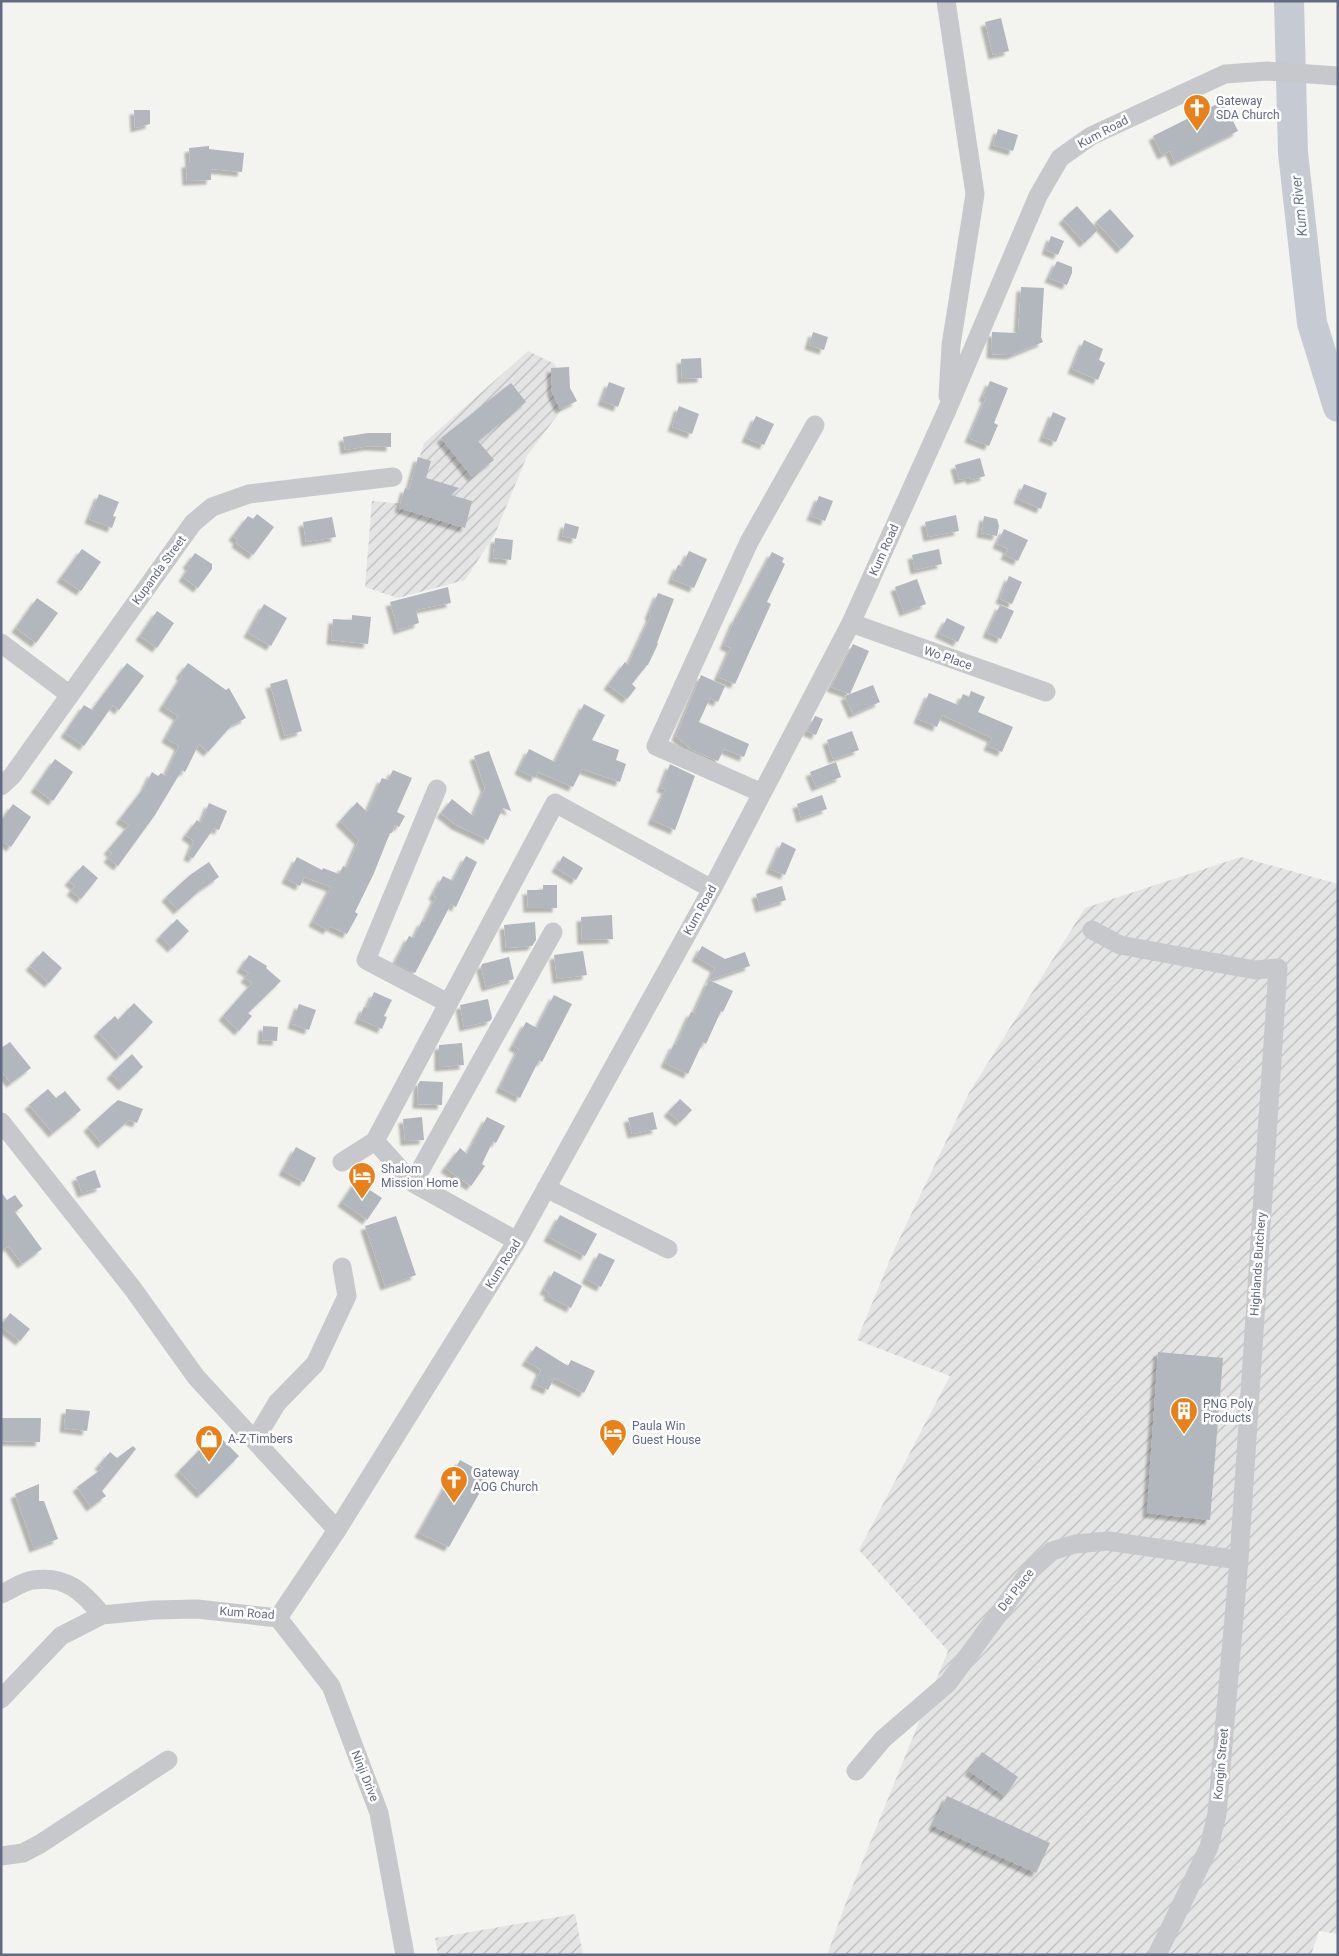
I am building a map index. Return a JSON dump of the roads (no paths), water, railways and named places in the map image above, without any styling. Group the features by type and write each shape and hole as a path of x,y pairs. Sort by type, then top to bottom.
{"street":[{"path":"946,1 975,194 951,345 947,410"},
{"name":"Kum Road","path":"1,1699 61,1636 102,1615 154,1610 198,1609 278,1618 337,1530 518,1240 712,889 851,624 947,410 1038,196 1060,158 1091,136 1225,74 1267,71 1329,76"},
{"path":"762,793 656,746 749,542 815,424"},
{"name":"Kupanda Street","path":"1,786 12,776 193,523 212,507 249,494 393,476"},
{"name":"Wo Place","path":"851,624 1046,692"},
{"path":"1,643 70,695"},
{"path":"437,789 366,960 448,1003"},
{"path":"342,1162 375,1141 555,803 712,889"},
{"name":"Highlands Butchery","path":"1092,930 1120,945 1255,970 1278,968 1238,1560"},
{"path":"413,1183 553,932"},
{"path":"1,1122 133,1289 196,1377 337,1530"},
{"path":"375,1141 413,1183 518,1240"},
{"path":"546,1188 668,1249"},
{"path":"255,1440 277,1403 315,1364 347,1296 342,1267"},
{"name":"Dei Place","path":"856,1771 883,1739 948,1683 1030,1571 1052,1551 1074,1544 1108,1541 1238,1560"},
{"name":"Kongin Street","path":"1157,1955 1210,1847 1217,1814 1238,1560"},
{"path":"1,1594 32,1580 60,1580 83,1593 102,1615"},
{"name":"Ninji Drive","path":"278,1618 331,1686 379,1813 405,1955"},
{"path":"1,1856 23,1853 40,1844 168,1760"}],"waterway":[{"name":"Kum River","path":"1289,1 1293,153 1312,323 1338,407"}],"place":[{"name":"Gateway SDA Church","path":"1197,132"},
{"name":"Shalom Mission Home","path":"362,1200"},
{"name":"PNG Poly Products","path":"1184,1435"},
{"name":"Paula Win Guest House","path":"613,1457"},
{"name":"A-Z Timbers","path":"209,1463"},
{"name":"Gateway AOG Church","path":"454,1504"}]}
